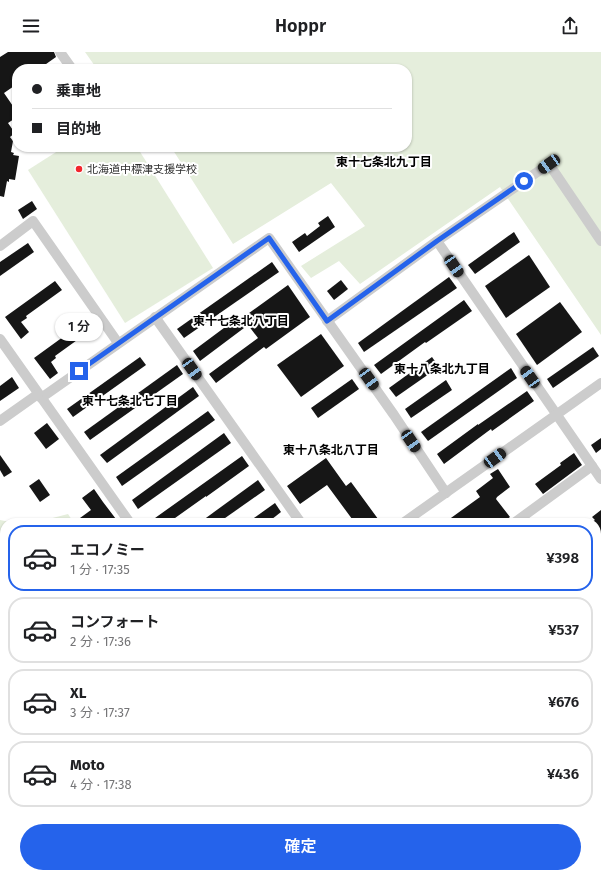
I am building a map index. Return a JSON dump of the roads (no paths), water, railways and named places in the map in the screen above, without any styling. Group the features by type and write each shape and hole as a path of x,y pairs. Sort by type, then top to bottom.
{"street":[{"path":"60,52 68,64"},
{"path":"327,321 437,241 549,164 601,241"},
{"path":"0,246 33,221 116,340"},
{"path":"0,421 40,396 269,238 394,415 446,493"},
{"path":"437,241 556,414 596,466 601,479"},
{"path":"155,317 297,518"},
{"path":"0,339 126,518"},
{"path":"410,518 601,383"},
{"path":"521,518 596,466"}],"place":[{"name":"北海道中標津支援学校","path":"79,169"}],"district":[{"name":"東十七条北九丁目","path":"384,162"},
{"name":"東十七条北八丁目","path":"241,321"},
{"name":"東十八条北九丁目","path":"442,369"},
{"name":"東十七条北七丁目","path":"130,401"},
{"name":"東十八条北八丁目","path":"331,450"}]}
